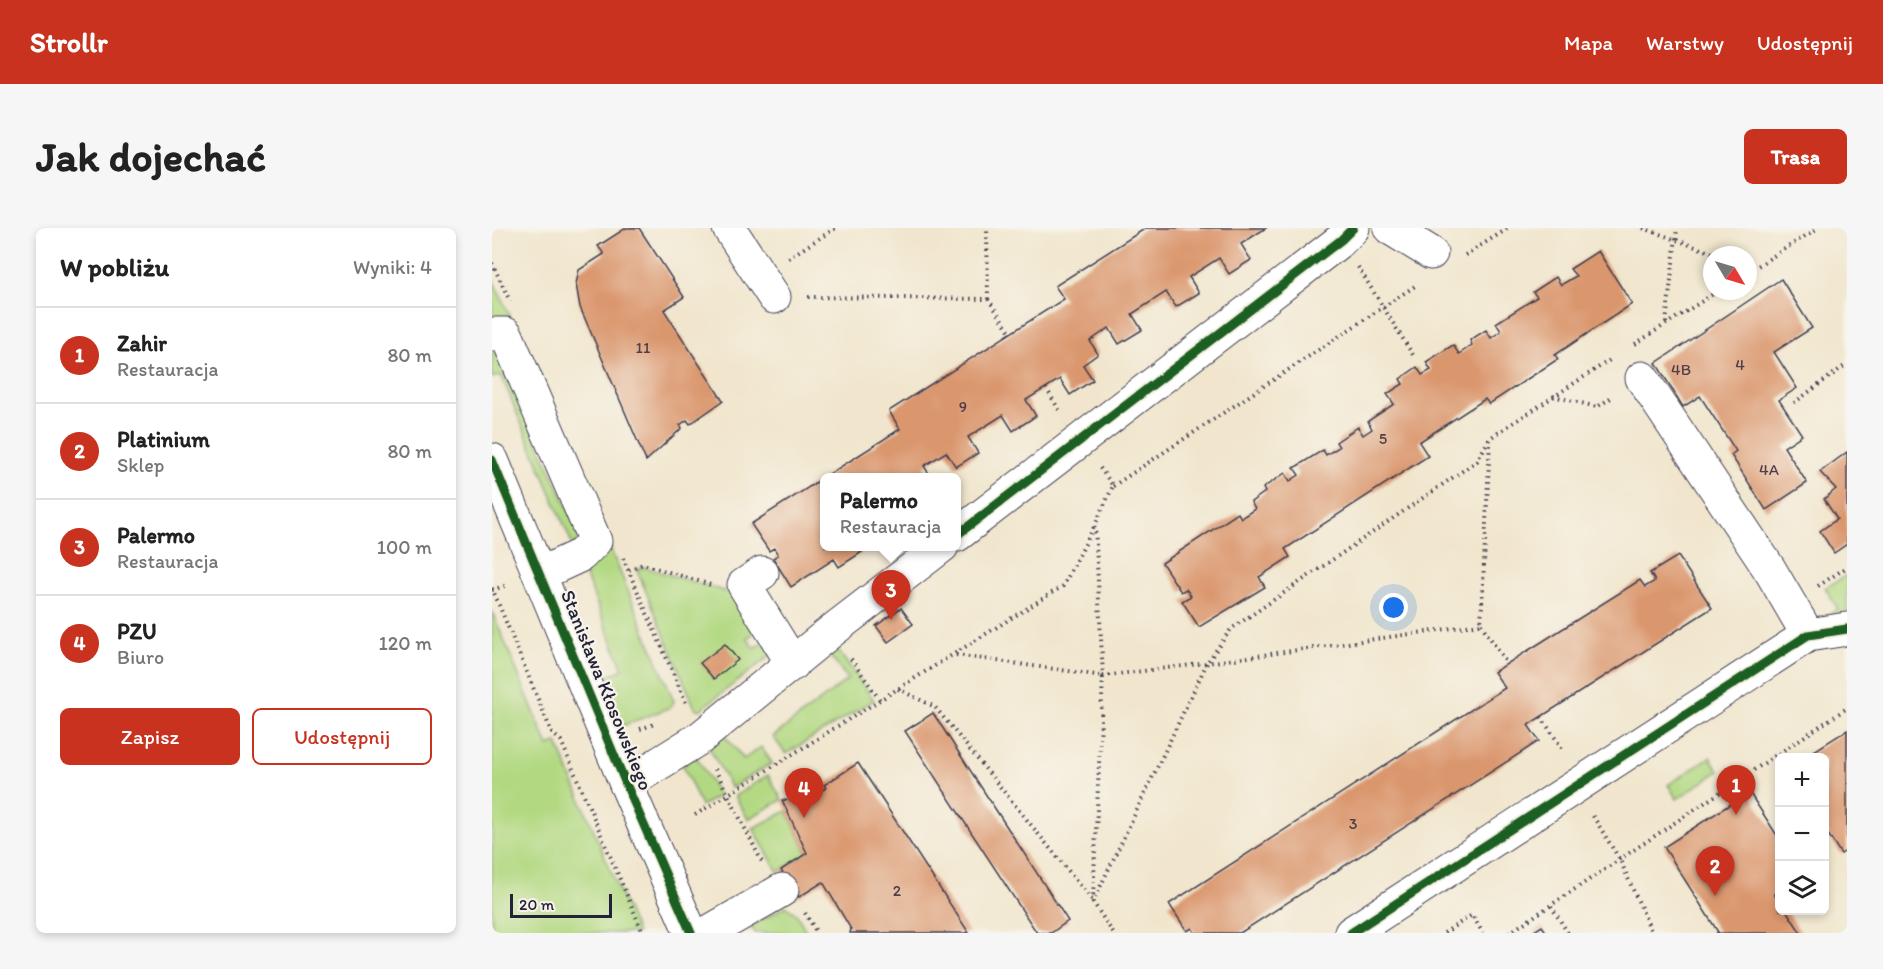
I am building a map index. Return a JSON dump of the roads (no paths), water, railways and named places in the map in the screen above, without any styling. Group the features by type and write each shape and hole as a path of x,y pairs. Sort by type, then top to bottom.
{"street":[{"path":"729,228 767,286"},
{"path":"1390,228 1431,253"},
{"path":"961,532 1347,234"},
{"path":"492,334 506,334 595,541 581,555 540,574"},
{"path":"1642,378 1770,570 1808,635"},
{"name":"Stanisława Kłosowskiego","path":"492,460 626,784 691,933"},
{"path":"626,784 700,738 829,633 936,551"},
{"path":"762,573 744,585 793,664"},
{"path":"1351,933 1808,635 1847,629"},
{"path":"707,933 782,890"}],"place":[{"name":"Palermo","path":"891,620"},
{"name":"Zahir","path":"1736,815"},
{"name":"PZU","path":"804,818"},
{"name":"Platinium","path":"1715,896"}]}
